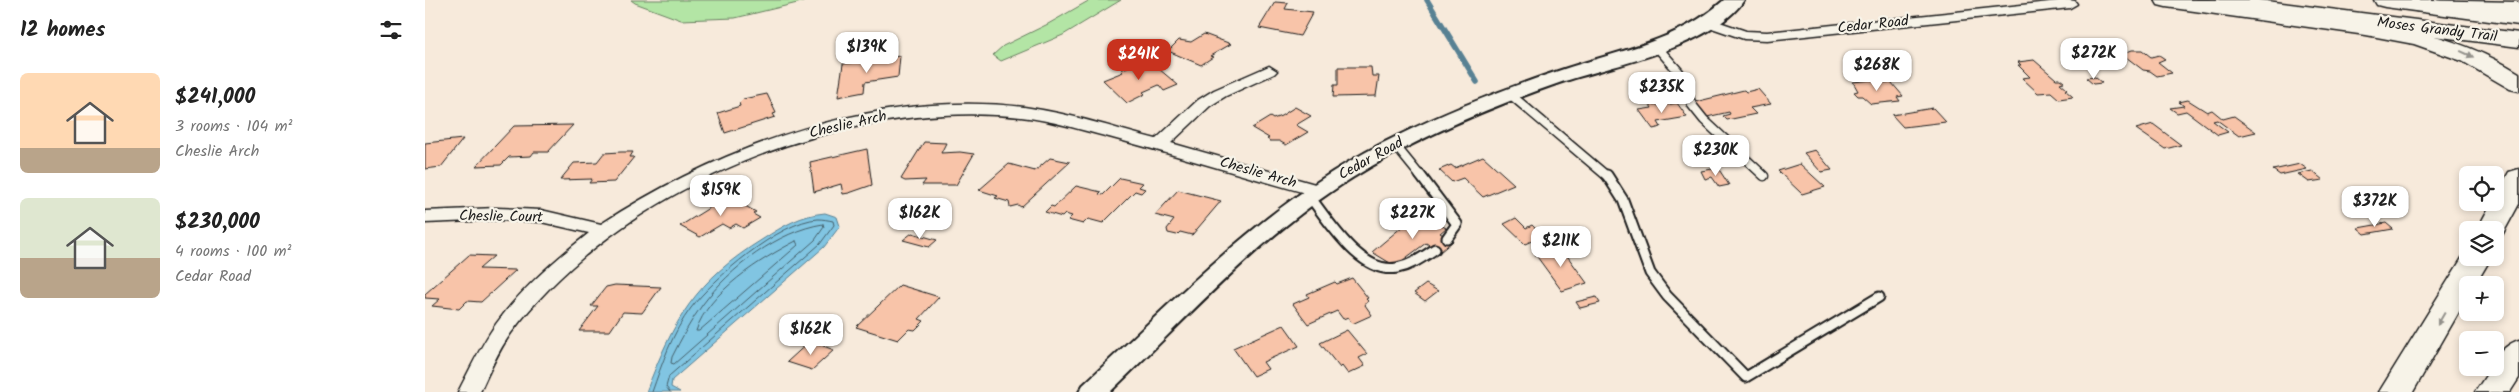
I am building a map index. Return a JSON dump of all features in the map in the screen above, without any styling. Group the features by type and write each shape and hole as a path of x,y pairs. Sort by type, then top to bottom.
{"main road":[{"path":"2166,0 2410,35 2455,48 2493,67 2519,84"},
{"name":"Moses Grandy Trail","path":"2207,0 2519,40"},
{"name":"Moses Grandy Trail","path":"2385,0 2519,18"},
{"path":"2417,4 2519,9"},
{"path":"2496,221 2519,178"},
{"path":"2396,392 2471,266"},
{"path":"2492,392 2519,352"}],"street":[{"name":"Cedar Road","path":"1093,392 1205,286 1313,194 1395,145 1549,80 1657,47 1721,14 1735,0"},
{"name":"Cedar Road","path":"1707,22 1744,35 1767,36 2070,4"},
{"path":"1160,145 1204,104 1220,93 1269,71"},
{"name":"Cheslie Arch","path":"469,392 503,330 540,286 590,241 648,203 716,166 777,144 854,121 887,115 978,109 1025,112 1160,145 1313,194"},
{"name":"Cheslie Court","path":"425,217 497,214 541,216 605,231"}],"lane":[{"path":"1657,47 1679,72 1692,105 1704,120 1764,176"},
{"path":"1511,95 1606,174 1623,200 1650,273 1667,296 1745,377 1879,297"},
{"path":"1395,145 1446,207 1457,224 1447,238"},
{"path":"1313,194 1351,248 1367,263 1383,269 1397,269 1421,260 1435,249"}],"green space":[{"path":"631,0 810,0 735,18 681,20"},
{"path":"1090,0 1121,0 1063,35 1001,61 993,55 1003,46 1048,24"}],"water":[{"path":"825,213 837,217 840,226 824,247 672,380 671,387 680,392 646,392 656,366 677,323 689,304 720,270 778,230 808,216"}],"building":[{"path":"1275,2 1288,3 1285,9 1313,12 1300,36 1259,28"},
{"path":"1204,34 1231,44 1210,56 1213,57 1201,65 1168,51 1179,40 1191,42"},
{"path":"2132,50 2142,50 2151,57 2159,55 2165,59 2158,62 2172,73 2157,76 2150,71 2143,70 2122,54"},
{"path":"900,56 898,77 865,82 864,92 838,97 843,64"},
{"path":"2034,60 2056,79 2064,82 2060,83 2073,97 2059,99 2051,92 2038,93 2022,78 2030,77 2018,65 2021,65 2018,62"},
{"path":"1151,61 1178,85 1164,91 1159,85 1143,92 1145,94 1127,103 1103,80 1123,72 1121,70 1132,65 1135,68"},
{"path":"1338,67 1371,67 1372,76 1379,76 1376,96 1333,97 1334,85 1338,85"},
{"path":"2095,77 2102,83 2093,84 2086,78"},
{"path":"1872,80 1878,83 1891,82 1903,96 1897,97 1900,101 1871,104 1854,92 1858,91 1853,82"},
{"path":"1758,89 1771,104 1750,108 1756,114 1727,120 1723,116 1730,114 1729,112 1707,117 1695,102 1744,90 1746,92"},
{"path":"767,94 776,113 773,114 775,117 725,133 718,113 740,106 739,103 743,99"},
{"path":"2188,100 2207,112 2212,110 2223,119 2234,116 2256,132 2239,136 2217,120 2213,121 2228,132 2218,135 2186,111 2177,113 2170,108 2184,106 2179,102"},
{"path":"1677,103 1687,117 1658,122 1661,127 1653,129 1639,110 1652,108 1650,105 1657,104 1658,106"},
{"path":"1295,107 1311,116 1296,125 1308,132 1286,145 1279,141 1270,141 1267,139 1269,138 1252,128 1270,117 1273,119 1281,116"},
{"path":"1933,108 1946,122 1903,127 1892,115"},
{"path":"2153,124 2181,145 2165,149 2136,129"},
{"path":"573,125 548,152 534,152 531,156 509,157 501,165 476,166 514,126"},
{"path":"463,139 441,167 425,169 425,143"},
{"path":"924,142 946,143 941,153 960,152 974,154 956,185 922,185 926,180 905,181 901,179"},
{"path":"867,149 872,185 843,194 841,184 814,192 810,162"},
{"path":"1815,150 1832,170 1821,172 1804,153"},
{"path":"633,152 630,157 634,157 614,182 589,183 592,179 560,180 574,163 597,162 604,153"},
{"path":"1483,156 1514,184 1483,197 1463,178 1452,182 1439,170 1451,165 1455,168"},
{"path":"1050,158 1070,162 1021,207 1018,205 1010,207 1009,202 979,190 1009,164 1035,171"},
{"path":"1800,164 1825,187 1802,194 1778,171"},
{"path":"2300,164 2307,169 2280,175 2273,170"},
{"path":"1718,168 1729,185 1719,187 1712,177 1705,179 1701,171"},
{"path":"2312,171 2323,180 2309,182 2298,174"},
{"path":"1120,178 1143,183 1139,187 1145,189 1141,193 1135,191 1103,223 1088,219 1083,224 1068,220 1072,216 1065,214 1062,217 1045,212 1051,206 1054,207 1076,186 1101,192 1099,194 1103,195"},
{"path":"1178,190 1221,201 1192,235 1180,232 1177,235 1168,233 1167,229 1174,220 1155,215"},
{"path":"725,198 729,200 731,198 756,212 753,214 760,218 743,228 736,224 729,228 722,224 700,237 680,226"},
{"path":"1423,214 1446,228 1440,233 1453,241 1440,252 1426,243 1395,266 1372,252 1409,221 1412,222"},
{"path":"1516,218 1526,228 1532,225 1543,236 1525,244 1504,224"},
{"path":"2386,223 2393,229 2365,234 2358,228"},
{"path":"912,233 937,240 929,247 903,240"},
{"path":"1560,246 1587,283 1562,291 1535,254"},
{"path":"469,255 494,256 479,269 516,270 481,302 467,301 459,309 432,306 440,299 425,298 425,294"},
{"path":"1352,278 1368,298 1365,305 1372,315 1352,324 1348,317 1343,319 1337,311 1308,324 1293,304 1309,297 1307,294 1335,282 1337,284"},
{"path":"1426,284 1438,291 1425,301 1414,293"},
{"path":"615,285 661,287 642,313 623,312 610,331 579,331 598,306 591,306 606,287"},
{"path":"900,285 939,297 919,319 924,321 915,330 909,329 898,340 856,327"},
{"path":"1596,297 1600,303 1580,308 1576,302"},
{"path":"1284,325 1299,346 1263,362 1268,369 1253,376 1233,348"},
{"path":"1347,330 1367,354 1359,358 1365,366 1348,374 1342,366 1340,368 1320,343"},
{"path":"810,341 834,350 812,370 787,362"}],"waterway":[{"path":"1427,0 1477,82"}]}
